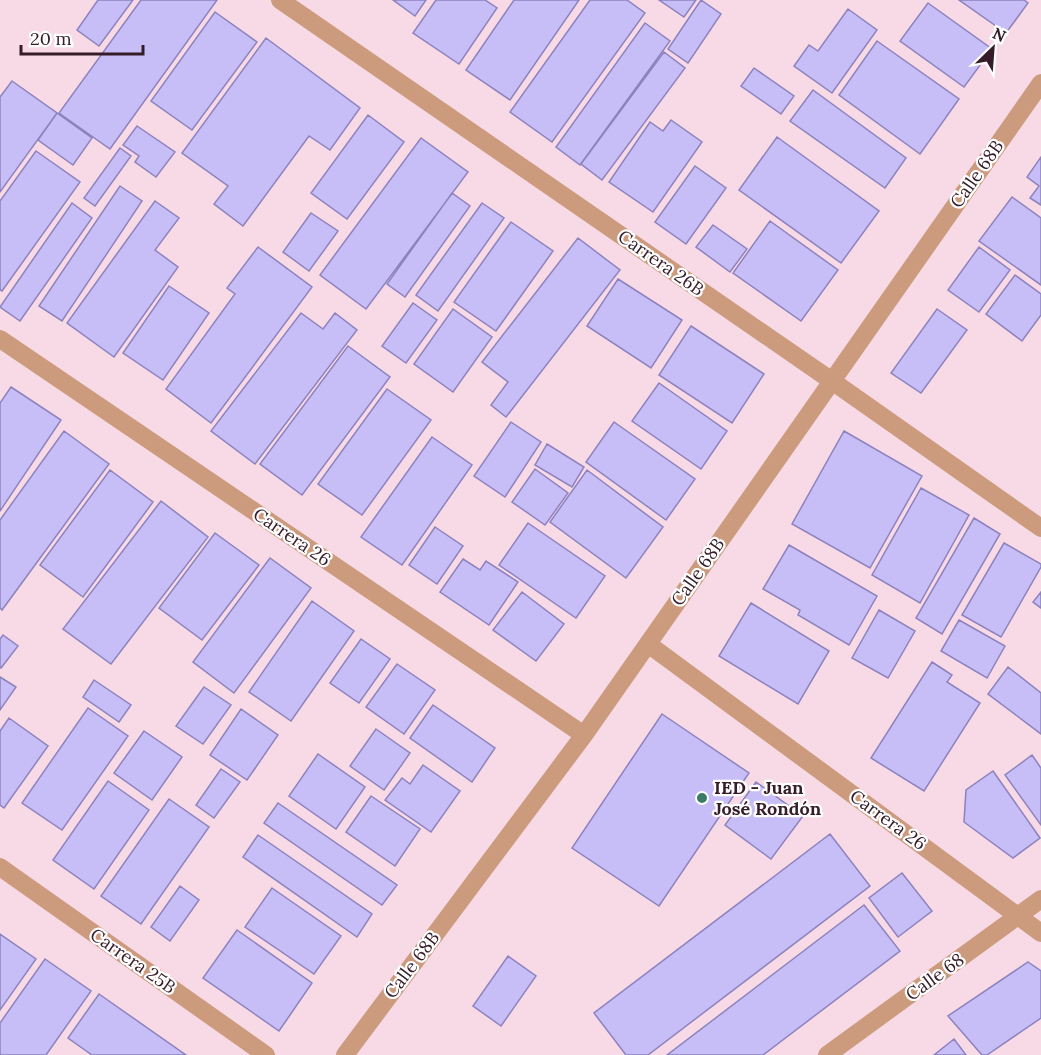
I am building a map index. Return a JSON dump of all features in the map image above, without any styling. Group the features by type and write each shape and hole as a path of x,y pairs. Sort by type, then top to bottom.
{"street":[{"name":"Carrera 26B","path":"280,0 1041,528"},
{"name":"Calle 68B","path":"345,1055 584,735 1041,83"},
{"name":"Carrera 26","path":"0,339 584,735"},
{"name":"Carrera 26","path":"648,644 1041,933"},
{"name":"Carrera 25B","path":"0,867 266,1055"},
{"name":"Calle 68","path":"828,1055 1041,899"}],"building":[{"path":"98,0 133,0 99,46 77,30"},
{"path":"141,0 217,0 110,149 59,113"},
{"path":"393,0 426,0 415,16"},
{"path":"436,0 485,0 497,8 459,64 413,33"},
{"path":"514,0 579,0 510,100 466,70"},
{"path":"590,0 627,0 645,13 552,142 510,112"},
{"path":"659,0 696,0 684,17"},
{"path":"701,0 721,14 688,63 668,49"},
{"path":"959,0 1024,0 1028,3 1006,33"},
{"path":"928,3 992,49 964,87 900,41"},
{"path":"848,9 877,30 832,93 794,66 809,45 818,51"},
{"path":"215,12 257,42 192,130 151,101"},
{"path":"645,23 670,41 580,165 556,147"},
{"path":"266,38 360,108 330,150 309,136 243,226 214,204 228,186 182,153"},
{"path":"877,41 959,99 920,154 839,95"},
{"path":"664,52 685,68 602,180 581,164"},
{"path":"754,68 794,96 781,114 741,86"},
{"path":"12,81 57,113 0,192 0,97"},
{"path":"813,90 906,158 885,188 790,121"},
{"path":"57,113 92,138 73,165 38,140"},
{"path":"368,115 404,142 347,219 311,193"},
{"path":"671,120 702,142 653,212 609,182 650,122 663,131"},
{"path":"137,126 175,152 156,177 135,162 139,156 123,145"},
{"path":"777,137 879,211 841,263 739,190"},
{"path":"421,138 468,172 366,309 320,275"},
{"path":"120,148 131,156 95,206 84,198"},
{"path":"36,151 80,182 2,291 0,290 0,201"},
{"path":"1041,157 1041,205 1030,198 1039,186 1027,177"},
{"path":"695,166 726,188 686,244 655,222"},
{"path":"120,186 142,201 62,321 39,306"},
{"path":"452,193 470,206 405,297 387,284"},
{"path":"1012,197 1041,218 1041,285 979,241"},
{"path":"155,201 179,218 155,250 178,267 114,357 67,323"},
{"path":"72,203 92,218 20,321 0,307"},
{"path":"482,203 504,218 438,311 416,295"},
{"path":"311,213 338,231 309,271 283,252"},
{"path":"770,221 838,270 801,321 733,273"},
{"path":"511,222 553,251 496,331 454,302"},
{"path":"713,225 747,249 730,272 696,247"},
{"path":"578,238 620,270 506,417 491,405 508,382 482,362"},
{"path":"258,247 312,287 211,423 166,389 235,294 227,288"},
{"path":"979,247 1010,270 979,312 948,290"},
{"path":"1015,275 1041,294 1041,315 1022,341 986,314"},
{"path":"618,279 682,320 651,368 587,326"},
{"path":"169,286 209,313 163,380 123,353"},
{"path":"413,303 437,320 406,363 382,346"},
{"path":"453,309 492,337 453,392 414,364"},
{"path":"937,309 967,330 921,393 891,373"},
{"path":"301,313 323,329 335,313 357,330 255,464 211,431"},
{"path":"691,326 764,374 732,423 659,375"},
{"path":"348,346 390,377 302,495 260,464"},
{"path":"659,383 727,431 701,469 632,421"},
{"path":"11,387 61,420 0,511 0,403"},
{"path":"387,389 431,420 362,515 318,484"},
{"path":"511,422 541,442 505,497 474,476"},
{"path":"614,422 695,479 666,520 586,462"},
{"path":"64,431 109,464 2,610 0,608 0,520"},
{"path":"844,431 922,476 870,568 792,524"},
{"path":"432,437 472,465 402,565 361,537"},
{"path":"547,444 584,467 572,487 535,465"},
{"path":"535,469 568,493 545,525 512,502"},
{"path":"110,470 153,502 83,597 40,565"},
{"path":"587,470 663,527 626,578 550,522"},
{"path":"921,488 969,515 920,603 872,575"},
{"path":"161,501 208,537 111,664 63,629"},
{"path":"974,518 1000,534 942,634 916,618"},
{"path":"528,523 605,576 576,618 499,565"},
{"path":"435,527 463,546 437,584 409,565"},
{"path":"215,533 259,565 202,640 159,608"},
{"path":"1004,543 1041,564 1041,567 1001,637 962,615"},
{"path":"789,545 877,596 849,645 798,615 800,610 763,589"},
{"path":"270,558 311,588 234,693 193,662"},
{"path":"463,559 480,570 486,561 518,582 489,625 440,592"},
{"path":"522,592 564,624 536,661 493,630"},
{"path":"1041,592 1041,608 1033,602"},
{"path":"312,601 354,631 291,721 249,692"},
{"path":"751,603 829,651 798,704 719,656"},
{"path":"879,610 915,631 888,678 852,658"},
{"path":"959,620 1005,646 987,678 941,651"},
{"path":"3,635 18,646 1,668 0,639"},
{"path":"361,639 390,659 359,703 330,683"},
{"path":"932,662 952,675 947,682 980,703 924,791 871,758"},
{"path":"397,664 435,690 404,734 366,707"},
{"path":"1008,667 1041,693 1041,734 988,694"},
{"path":"0,677 16,687 0,710"},
{"path":"94,680 131,705 119,722 83,697"},
{"path":"204,687 231,705 203,744 176,726"},
{"path":"433,705 495,748 472,782 410,738"},
{"path":"88,708 128,736 62,830 22,803"},
{"path":"241,709 278,735 247,780 210,755"},
{"path":"662,714 749,773 659,906 572,848"},
{"path":"9,718 48,746 4,808 0,805 0,731"},
{"path":"376,729 410,753 384,790 350,766"},
{"path":"144,731 182,757 152,800 114,773"},
{"path":"318,754 365,787 336,829 289,796"},
{"path":"1032,755 1041,768 1041,825 1005,775"},
{"path":"423,765 460,791 431,832 385,800 402,778 410,784"},
{"path":"221,769 240,782 214,818 196,805"},
{"path":"993,771 1040,838 1013,858 964,822 966,790"},
{"path":"108,781 149,810 94,889 53,860"},
{"path":"756,782 803,816 771,859 725,825"},
{"path":"371,796 420,829 395,866 346,832"},
{"path":"169,799 209,827 141,924 101,896"},
{"path":"278,803 397,885 382,905 264,823"},
{"path":"830,834 870,886 648,1055 626,1055 594,1013"},
{"path":"258,835 372,914 357,937 243,857"},
{"path":"902,873 932,911 898,937 869,898"},
{"path":"180,886 199,900 170,941 151,927"},
{"path":"272,888 341,936 314,974 245,927"},
{"path":"864,905 900,951 763,1055 667,1055"},
{"path":"237,930 312,983 279,1031 203,978"},
{"path":"0,934 36,959 0,1010"},
{"path":"508,956 536,976 501,1026 473,1006"},
{"path":"45,959 91,991 46,1055 0,1055 0,1023"},
{"path":"1028,962 1041,971 1041,1018 987,1055 982,1055 948,1016"},
{"path":"99,994 186,1055 92,1055 68,1038"},
{"path":"954,1039 966,1055 934,1055"}],"place":[{"name":"IED - Juan José Rondón","path":"702,798"}]}
